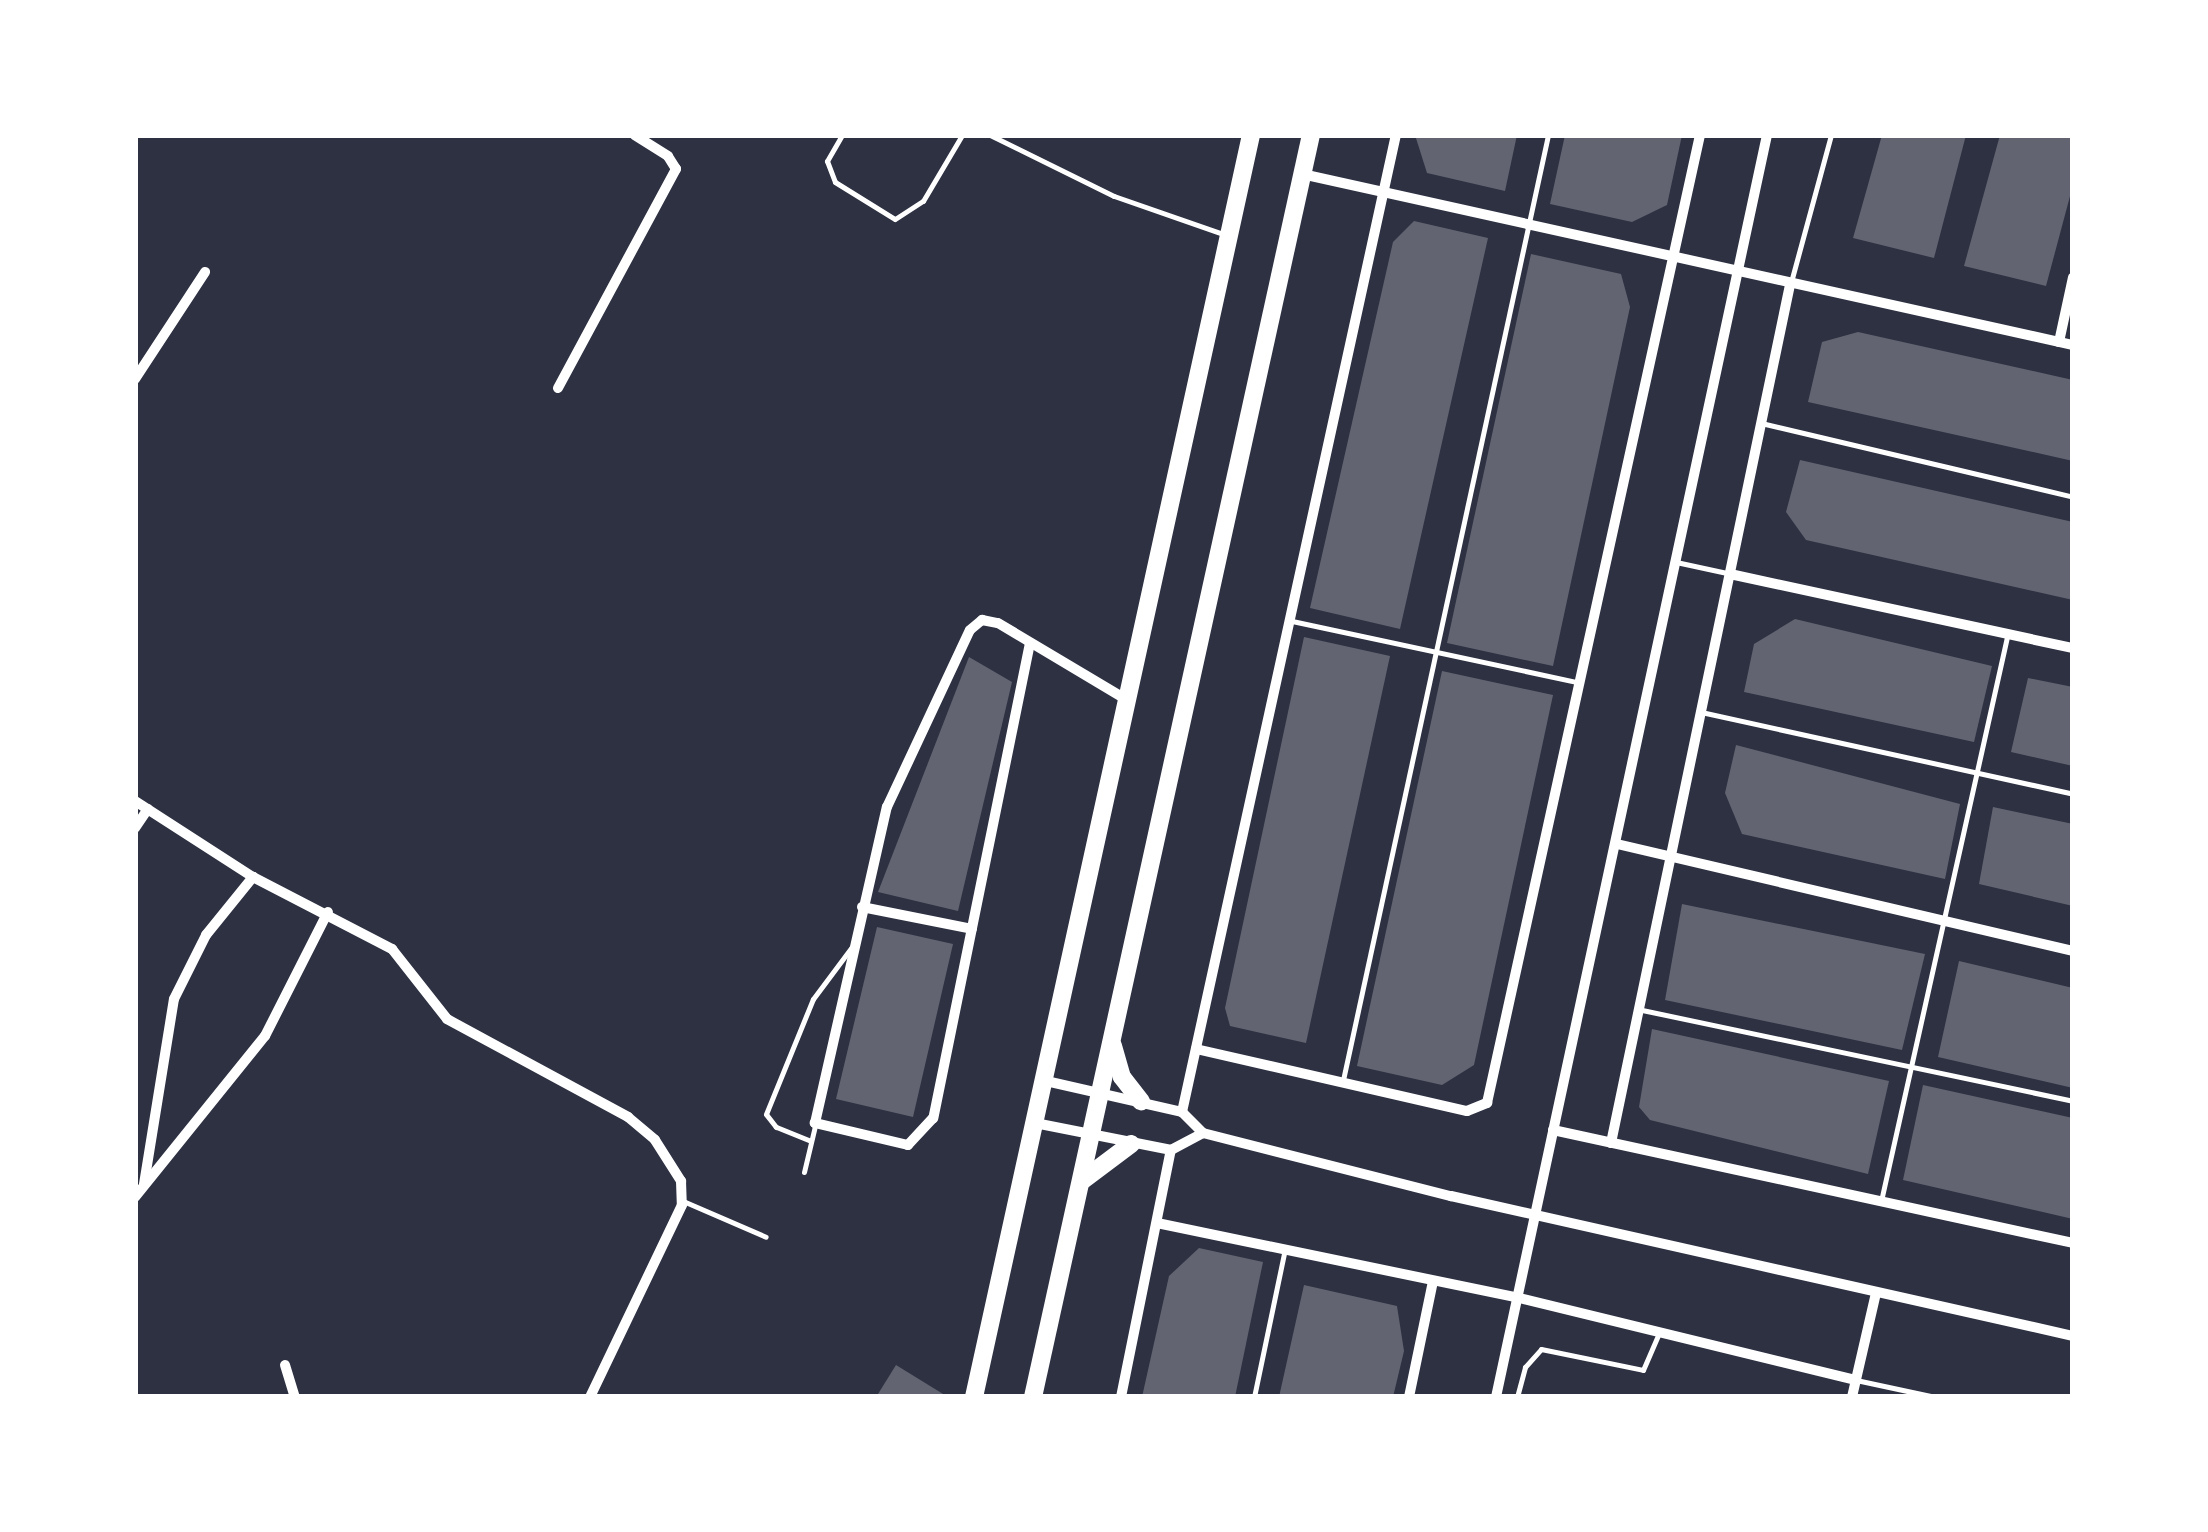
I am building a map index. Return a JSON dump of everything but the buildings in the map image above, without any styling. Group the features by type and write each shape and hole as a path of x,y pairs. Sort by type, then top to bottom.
{"main road":[{"path":"974,1397 1131,703 1251,135"},
{"path":"1033,1397 1311,135"},
{"path":"1113,1031 1115,1062 1141,1101"},
{"path":"1082,1180 1131,1144"}],"street":[{"path":"558,388 676,170 668,156 635,135"},
{"path":"1182,1112 1396,135"},
{"path":"1196,1050 1467,1111 1486,1103 1700,135"},
{"path":"1496,1397 1767,135"},
{"path":"1302,174 1672,260 2073,345"},
{"path":"135,379 204,272"},
{"path":"2059,342 2073,277"},
{"path":"1610,1143 1790,284"},
{"path":"1730,574 2073,648"},
{"path":"1030,643 926,1132 908,1145 815,1123 886,807 970,630 990,620 1030,643 1131,703"},
{"path":"135,802 253,877 328,912 401,957 447,1019 628,1117 670,1160 682,1201 590,1397"},
{"path":"135,828 148,809"},
{"path":"1617,844 2073,951"},
{"path":"143,1186 174,999 206,935 253,877"},
{"path":"862,907 972,929"},
{"path":"135,1198 265,1036 328,912"},
{"path":"1046,1081 1182,1112 1202,1133 2073,1336"},
{"path":"1036,1123 1171,1150 1202,1133"},
{"path":"1553,1130 2073,1243"},
{"path":"1121,1397 1171,1150"},
{"path":"1156,1223 1515,1297 1856,1380"},
{"path":"1409,1397 1433,1281"},
{"path":"1852,1397 1876,1293"},
{"path":"285,1365 295,1397"}],"lane":[{"path":"842,135 827,161 835,182 895,219 912,214 923,201 962,135"},
{"path":"990,135 1114,196 1228,235"},
{"path":"1342,1082 1548,135"},
{"path":"1790,284 1831,135"},
{"path":"1762,423 2073,497"},
{"path":"1676,562 1730,574"},
{"path":"1290,621 1580,683"},
{"path":"1881,1201 2008,634"},
{"path":"1701,712 2073,794"},
{"path":"811,1141 776,1127 766,1114 814,999 852,946"},
{"path":"1638,1009 2073,1102"},
{"path":"804,1172 815,1123"},
{"path":"682,1201 766,1237"},
{"path":"1254,1397 1285,1248"},
{"path":"1517,1397 1524,1367 1542,1349 1643,1370 1659,1332"},
{"path":"1856,1380 1935,1397"}]}
